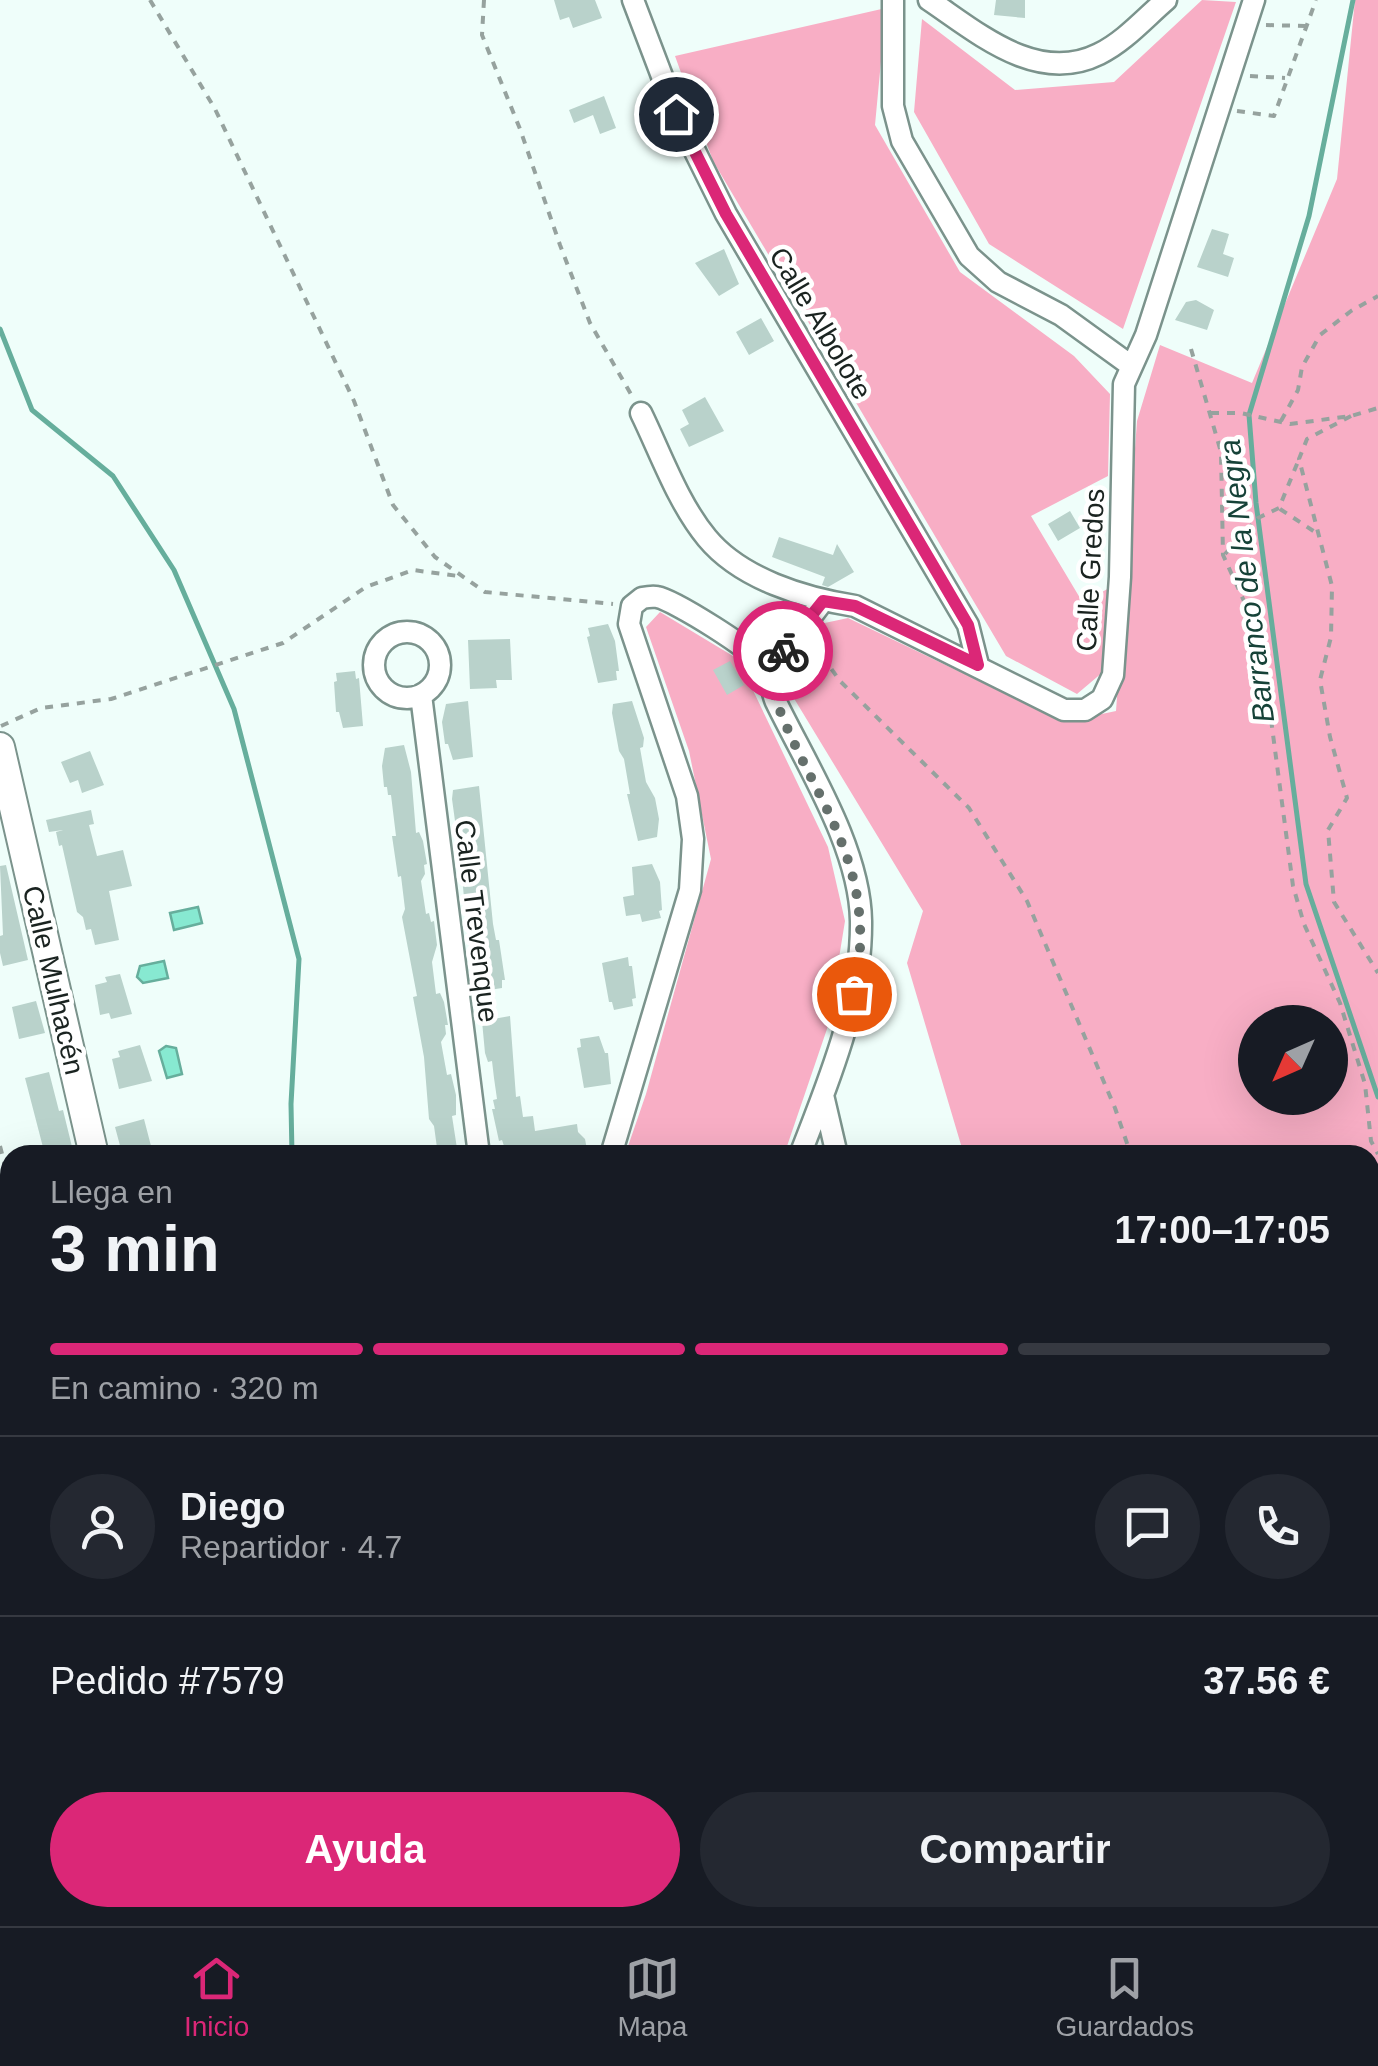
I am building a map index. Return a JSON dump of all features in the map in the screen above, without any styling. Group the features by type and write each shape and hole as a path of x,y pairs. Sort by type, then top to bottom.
{"street":[{"name":"Calle Albolote","path":"632,0 676,114 726,214 968,625 978,665"},
{"path":"893,0 893,106 902,142 969,256 998,282 1061,316 1130,365"},
{"path":"929,0 1002,49 1039,62 1061,64 1097,55 1166,0"},
{"name":"Calle Gredos","path":"642,413 690,512 709,540 728,557 764,579 823,601 855,606 1064,710 1084,710 1102,700 1113,676 1120,577 1124,384 1146,335 1254,0"},
{"path":"615,1145 690,890 693,839 687,796 628,624 632,606 642,598 658,597 745,646 765,666 772,694 837,826 853,872 861,916 860,966 848,1021 804,1145"},
{"path":"765,666 791,643 823,601"},
{"name":"Calle Trevenque","path":"421,695 478,1145"},
{"name":"Calle Mulhacén","path":"0,748 92,1145"},
{"path":"823,1095 835,1145"}],"path":[{"path":"150,0 214,109 354,400 394,506 435,557 485,592 632,606"},
{"path":"484,0 482,34 560,245 590,323 642,413"},
{"path":"1219,109 1274,116 1316,0"},
{"path":"1247,24 1304,26"},
{"path":"1230,74 1286,78"},
{"path":"1281,421 1298,390 1302,367 1320,335 1378,296"},
{"path":"1191,350 1221,452 1223,555 1260,636 1293,886 1304,924 1340,1003 1365,1084 1374,1145"},
{"path":"1210,413 1241,413 1290,424 1378,408"},
{"path":"1223,555 1258,518 1279,508 1307,439 1350,416"},
{"path":"1298,459 1332,586 1332,637 1320,680 1330,738 1347,798 1328,830 1334,902 1378,973"},
{"path":"1279,508 1318,534"},
{"path":"0,726 41,708 111,700 284,642 366,587 413,570 462,576"},
{"path":"801,628 840,681 969,808 1027,901 1115,1108 1127,1145"}],"shaded area":[{"path":"1202,0 1236,2 1123,329 989,244 914,112 922,19 1015,90 1114,82"},
{"path":"1355,0 1378,0 1378,1145 961,1145 907,963 923,911 781,677 820,624 848,618 1064,722 1116,711 1137,421 1160,345 1252,383 1337,179"},
{"path":"886,8 875,125 960,272 1074,356 1110,394 1108,476 1031,516 1083,603 1109,588 1103,672 1077,694 1006,656 713,161 675,56"},
{"path":"660,612 738,659 828,847 845,921 828,1026 787,1145 628,1145 711,859 689,751 646,627"},
{"path":"198,907 202,923 174,930 170,913"},
{"path":"164,961 168,978 143,983 137,977 140,966"},
{"path":"166,1046 176,1048 182,1074 167,1078 159,1051"}],"building":[{"path":"554,0 595,0 602,18 573,28 569,17 560,20"},
{"path":"996,0 1025,0 1025,18 994,15"},
{"path":"604,96 616,128 600,134 593,115 574,123 569,110"},
{"path":"1212,229 1229,234 1223,254 1234,258 1228,277 1197,267"},
{"path":"724,249 739,284 719,296 695,263"},
{"path":"1196,300 1214,310 1207,330 1175,320 1186,302"},
{"path":"761,318 774,341 749,355 736,332"},
{"path":"705,397 724,431 689,447 680,429 689,424 682,410"},
{"path":"1070,511 1080,528 1058,541 1048,524"},
{"path":"779,537 833,555 837,544 854,572 828,587 822,585 825,577 772,557"},
{"path":"608,624 619,671 617,680 598,683 588,628"},
{"path":"510,639 512,680 496,680 497,688 470,689 468,640"},
{"path":"730,661 744,685 727,695 713,670"},
{"path":"355,671 363,726 343,728 336,712 334,682 336,673"},
{"path":"468,701 473,757 453,760 445,744 442,722 446,704"},
{"path":"632,701 644,738 640,748 646,782 655,798 659,819 657,837 638,841 612,713 613,704"},
{"path":"404,745 411,772 416,833 423,841 427,864 421,881 426,914 434,921 437,945 432,962 436,994 440,993 444,1002 448,1025 441,1042 447,1075 451,1074 456,1095 456,1115 452,1116 456,1145 437,1145 429,1119 424,1057 413,997 417,996 392,836 396,836 391,795 384,787 385,748"},
{"path":"90,751 104,785 82,793 78,780 70,783 61,762"},
{"path":"479,786 493,924 505,980 502,988 483,991 475,975 472,906 468,907 464,898 462,866 466,866 452,799 453,790"},
{"path":"91,810 94,824 89,825 97,856 123,850 132,886 109,891 119,940 95,945 91,929 86,930 83,917 77,912 56,832 63,830 49,832 46,820"},
{"path":"652,864 660,882 661,918 642,922 640,914 626,916 623,897 634,895 632,867"},
{"path":"6,865 28,960 3,966 0,866"},
{"path":"628,957 636,998 632,999 633,1006 614,1010 602,963"},
{"path":"120,974 132,1014 111,1019 109,1013 100,1015 95,985 107,982 105,977"},
{"path":"36,1001 45,1033 19,1039 12,1007"},
{"path":"510,1016 516,1097 520,1096 523,1117 533,1116 535,1131 577,1124 586,1145 504,1145 499,1141 492,1109 493,1100 497,1099 492,1061 488,1062 485,1053 482,1021"},
{"path":"599,1036 608,1053 611,1084 584,1088 577,1048 581,1047 580,1039"},
{"path":"140,1045 152,1081 119,1089 112,1059 120,1057 118,1051"},
{"path":"49,1072 72,1145 42,1145 25,1078"},
{"path":"144,1119 151,1145 120,1145 115,1127"}],"waterway":[{"name":"Barranco de la Negra","path":"1353,0 1309,216 1249,415 1256,503 1306,884 1378,1097"},
{"path":"0,329 32,410 113,476 174,570 234,709 299,959 292,1145"}],"way so far":[{"path":"783,651 765,666 772,694 837,826 853,872 861,916 860,966 854,994"}],"route":[{"path":"676,114 726,214 968,625 978,665 855,606 823,601 783,651"}]}
